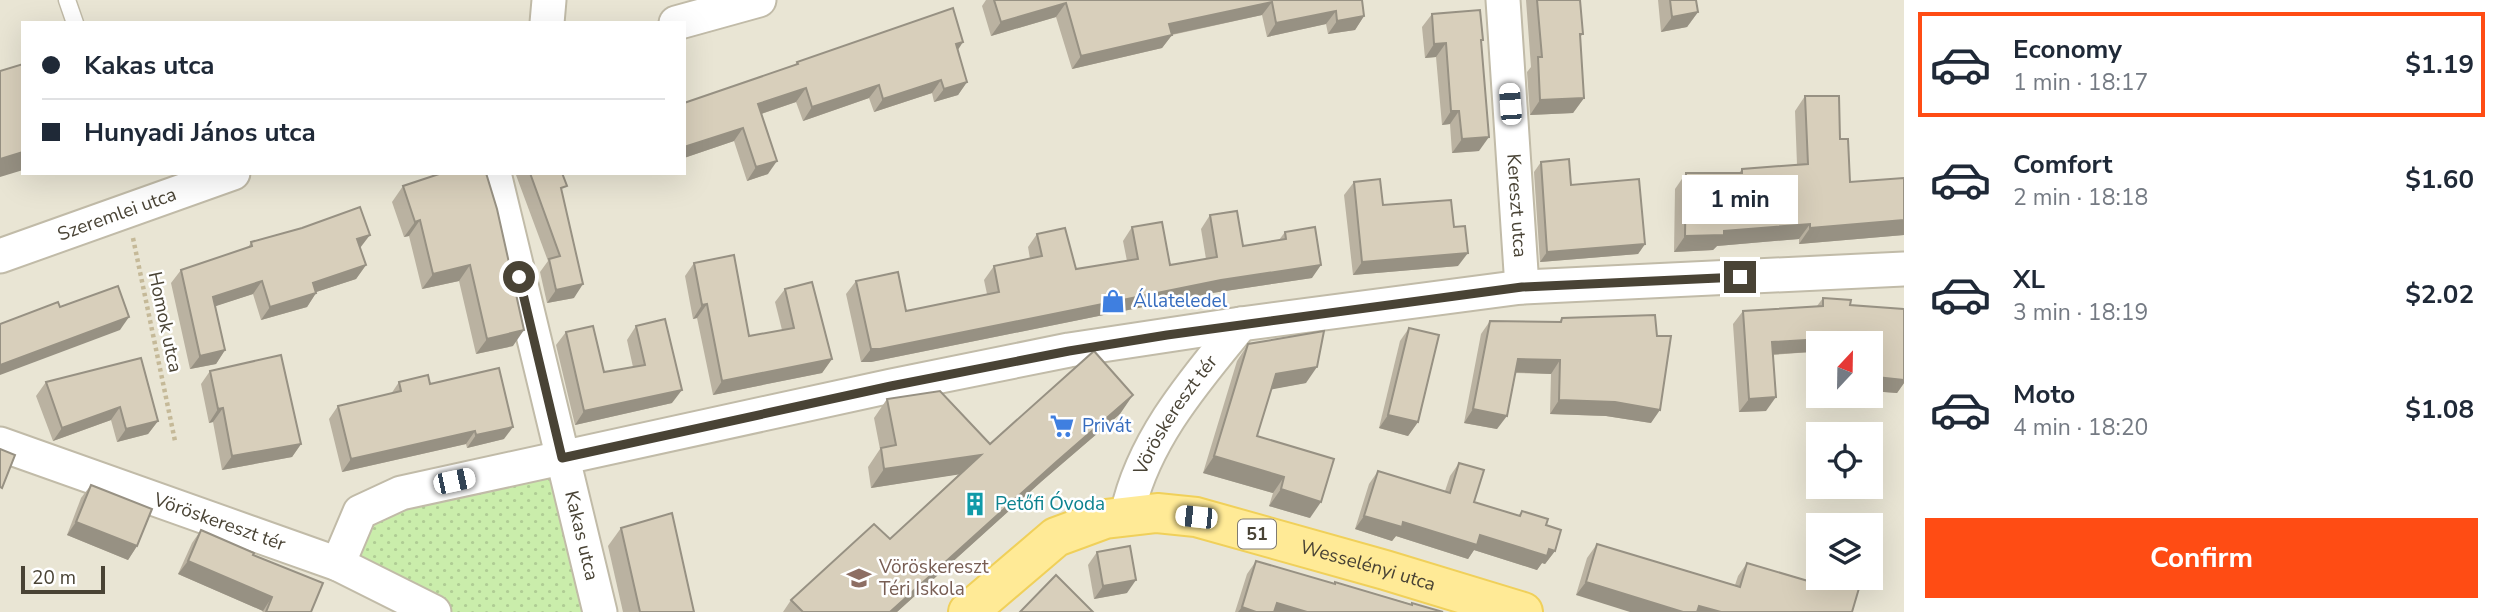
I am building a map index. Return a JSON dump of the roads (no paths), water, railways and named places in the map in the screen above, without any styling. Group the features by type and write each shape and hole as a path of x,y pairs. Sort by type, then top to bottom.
{"main road":[{"name":"Wesselényi utca","path":"1127,515 1157,513 1196,517 1523,612"},
{"name":"51","path":"968,612 1056,537 1105,519 1127,515"}],"street":[{"path":"547,21 549,0"},
{"path":"683,21 759,0"},
{"name":"Kereszt utca","path":"1503,0 1522,287"},
{"name":"Szeremlei utca","path":"0,256 227,175"},
{"name":"Kakas utca","path":"494,175 600,612"},
{"path":"338,564 360,512 401,492 1055,353 1241,324 1522,287 1904,269"},
{"name":"Vöröskereszt tér","path":"1127,515 1132,488 1186,391 1241,324"},
{"name":"Vöröskereszt tér","path":"0,444 338,564 434,612"}],"lane":[{"path":"67,0 74,21"}],"place":[{"name":"Állateledel","path":"1113,301"},
{"name":"Privát","path":"1062,426"},
{"name":"Petőfi Óvoda","path":"975,504"},
{"name":"Vöröskereszt Téri Iskola","path":"859,578"}]}
